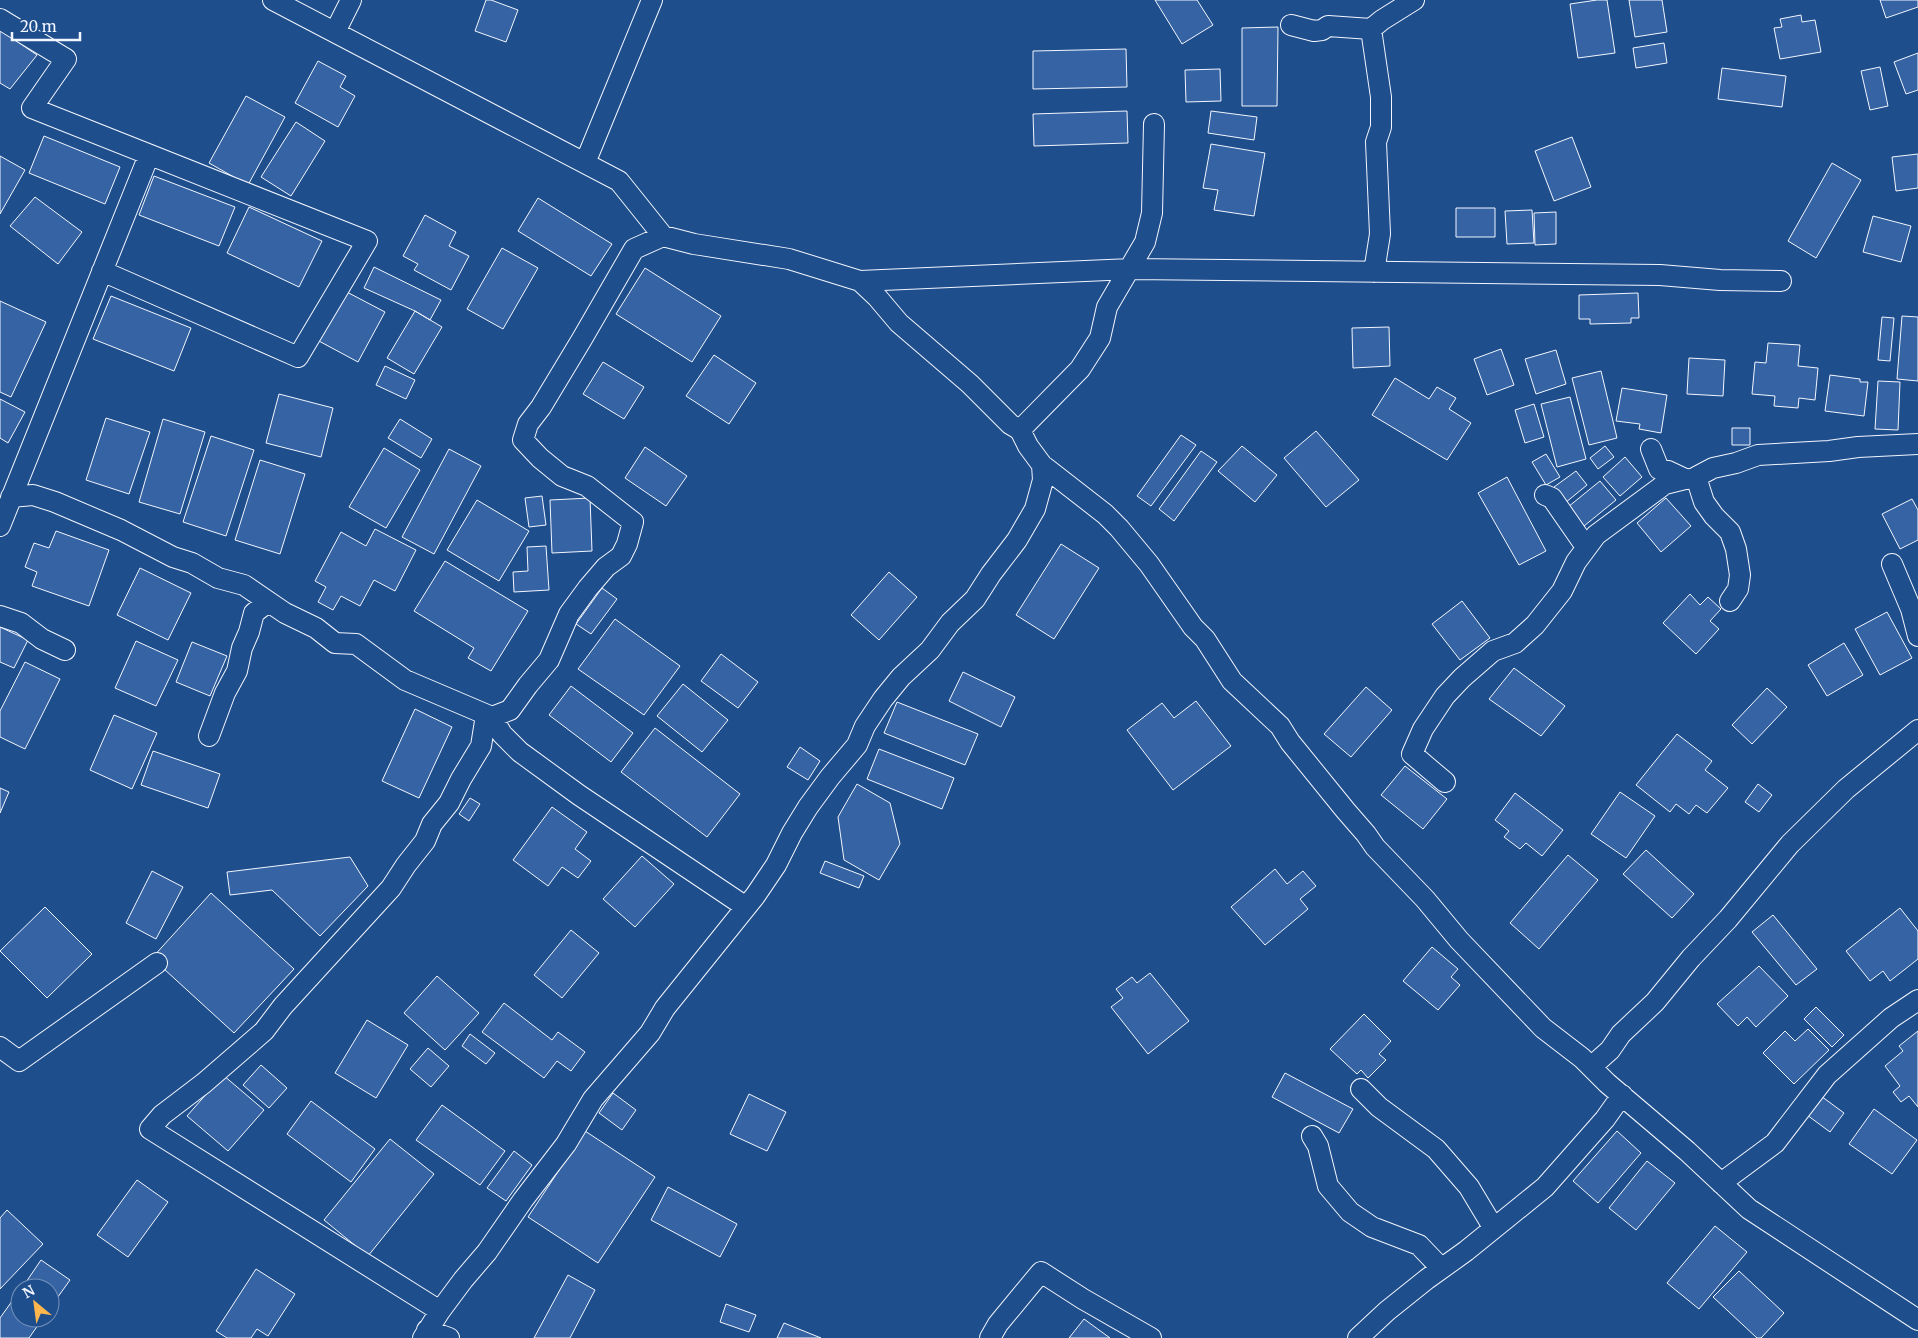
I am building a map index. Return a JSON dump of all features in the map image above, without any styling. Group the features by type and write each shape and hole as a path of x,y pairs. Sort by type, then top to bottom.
{"street":[{"path":"274,0 620,181 664,236 694,244 789,259 860,281 1131,268 1660,275 1720,280 1781,281"},
{"path":"335,32 350,0"},
{"path":"585,163 652,0"},
{"path":"1291,25 1314,31 1322,30 1328,26 1371,29 1414,0"},
{"path":"0,19 66,59 32,108 367,241 298,357 102,271"},
{"path":"1371,29 1381,97 1381,127 1376,142 1380,234 1374,272"},
{"path":"1020,430 1080,369 1100,338 1107,307 1145,242 1152,213 1154,124"},
{"path":"0,526 148,155"},
{"path":"489,716 510,710 549,660 569,614 588,588 606,568 621,556 627,544 633,522 587,486 562,476 522,440 528,424 582,339 634,249 664,236"},
{"path":"860,281 899,323 970,384 1010,424 1020,430 1028,446 1042,465 1106,514 1149,564 1193,627 1205,639 1232,681 1280,726 1290,742 1375,847 1425,899 1459,940 1537,1021 1592,1067 1749,1209 1918,1320"},
{"path":"1445,782 1412,754 1423,729 1445,696 1462,678 1493,651 1516,643 1535,625 1562,591 1586,547 1596,535 1665,484 1691,478 1713,468 1736,463 1758,455 1918,444"},
{"path":"1651,450 1659,470 1691,478 1714,516 1730,532 1736,549 1740,575 1738,589 1730,601"},
{"path":"449,1338 425,1334 462,1280 487,1252 523,1200 561,1151 593,1099 650,1032 665,1008 746,907 776,865 808,807 856,745 865,726 883,698 901,677 930,650 950,623 975,598 1018,540 1035,509 1043,480 1042,465"},
{"path":"1545,494 1552,498 1586,547"},
{"path":"11,497 32,495 55,502 121,530 173,557 192,563 218,578 244,585 285,613 316,628 335,643 356,644 404,680 489,716 502,734 520,752 579,796 746,907"},
{"path":"1892,564 1911,609 1918,636"},
{"path":"209,736 225,693 237,671 242,648 254,613 268,602"},
{"path":"0,616 21,622 42,639 65,650"},
{"path":"440,1311 150,1129 162,1115 204,1083 264,1031 283,1006 391,888 425,841 432,824 449,803 481,746 489,716"},
{"path":"1592,1067 1655,1002 1691,958 1728,919 1790,844 1846,789 1918,730"},
{"path":"0,1047 18,1061 158,963"},
{"path":"1721,1183 1775,1143 1827,1076 1891,1018 1918,1000"},
{"path":"1361,1089 1379,1107 1436,1149 1469,1187 1493,1227"},
{"path":"1358,1338 1387,1311 1441,1268 1466,1251 1493,1227 1545,1187 1605,1119 1622,1095"},
{"path":"1312,1136 1318,1146 1328,1186 1350,1212 1372,1227 1419,1245 1441,1268"},
{"path":"990,1338 998,1324 1041,1272 1083,1299 1151,1338"}],"building":[{"path":"486,0 518,10 506,42 475,31"},
{"path":"1155,0 1197,0 1213,25 1182,44"},
{"path":"1607,0 1615,53 1578,58 1570,4"},
{"path":"1629,0 1662,0 1667,32 1635,37"},
{"path":"1880,0 1918,0 1918,7 1886,18"},
{"path":"1801,15 1802,22 1815,20 1821,52 1780,59 1774,28 1782,27 1780,19"},
{"path":"1278,27 1277,106 1242,106 1242,28"},
{"path":"0,30 37,55 10,89 0,83"},
{"path":"1664,43 1667,63 1636,68 1633,48"},
{"path":"1126,49 1127,87 1033,89 1033,51"},
{"path":"1918,53 1918,90 1906,94 1894,62"},
{"path":"318,61 346,76 340,87 355,96 338,127 295,103"},
{"path":"1880,67 1888,106 1870,110 1861,71"},
{"path":"1722,68 1786,76 1782,107 1718,99"},
{"path":"1220,69 1221,101 1186,102 1185,70"},
{"path":"246,96 285,117 248,185 209,163"},
{"path":"1127,111 1128,143 1034,146 1033,114"},
{"path":"1211,111 1257,117 1254,140 1208,133"},
{"path":"296,122 325,141 291,196 261,177"},
{"path":"44,136 120,167 105,204 29,173"},
{"path":"1572,137 1591,187 1554,201 1535,151"},
{"path":"1211,144 1265,153 1254,216 1214,210 1218,190 1203,188"},
{"path":"1918,154 1918,188 1896,191 1892,157"},
{"path":"0,156 25,170 0,214"},
{"path":"1832,163 1861,180 1816,258 1788,241"},
{"path":"154,176 235,207 219,246 139,215"},
{"path":"35,197 82,232 58,264 10,226"},
{"path":"538,198 612,244 591,276 518,231"},
{"path":"249,207 322,241 299,287 227,253"},
{"path":"1456,208 1495,208 1495,237 1456,237"},
{"path":"1532,210 1534,243 1507,244 1505,211"},
{"path":"1556,212 1556,244 1535,245 1534,213"},
{"path":"425,215 456,232 449,246 469,256 451,290 414,270 418,264 403,256"},
{"path":"1873,216 1911,226 1901,262 1863,252"},
{"path":"502,248 538,268 503,329 467,309"},
{"path":"374,267 441,300 430,320 415,311 364,288"},
{"path":"645,268 721,316 692,362 616,314"},
{"path":"343,290 385,312 358,362 317,340"},
{"path":"1638,293 1639,318 1631,318 1631,323 1590,324 1590,319 1579,319 1579,295"},
{"path":"111,296 191,328 174,371 93,339"},
{"path":"0,301 46,322 11,397 0,392"},
{"path":"415,311 442,327 414,374 387,358"},
{"path":"1902,316 1918,317 1918,381 1897,379"},
{"path":"1882,317 1894,318 1890,361 1878,360"},
{"path":"1389,327 1390,366 1353,368 1352,328"},
{"path":"1768,343 1800,345 1798,366 1818,368 1815,400 1799,398 1798,408 1774,406 1775,396 1752,394 1755,362 1766,363"},
{"path":"1501,349 1514,385 1487,395 1474,359"},
{"path":"1556,350 1566,384 1536,394 1525,359"},
{"path":"714,355 756,383 729,424 686,396"},
{"path":"1689,358 1725,360 1723,396 1687,394"},
{"path":"603,362 644,387 624,419 583,394"},
{"path":"385,366 415,380 406,399 376,385"},
{"path":"1601,371 1617,438 1589,445 1572,378"},
{"path":"1830,375 1860,379 1860,382 1868,382 1864,416 1825,411"},
{"path":"1395,378 1429,399 1437,387 1456,398 1449,409 1471,423 1447,460 1372,415"},
{"path":"1878,381 1900,382 1898,430 1875,429"},
{"path":"1622,388 1667,395 1661,433 1639,429 1640,424 1616,421"},
{"path":"279,394 333,408 321,457 266,443"},
{"path":"1570,397 1586,459 1557,467 1541,404"},
{"path":"0,399 25,412 8,443 0,438"},
{"path":"1534,404 1544,437 1525,443 1515,410"},
{"path":"106,418 150,432 129,494 86,480"},
{"path":"163,419 205,432 180,514 139,502"},
{"path":"400,419 432,439 421,458 388,438"},
{"path":"1732,428 1750,428 1750,445 1732,445"},
{"path":"1316,431 1359,480 1326,507 1284,458"},
{"path":"1181,435 1196,445 1151,506 1137,496"},
{"path":"211,436 254,450 226,536 183,522"},
{"path":"1242,446 1277,475 1255,502 1218,471"},
{"path":"1605,446 1614,457 1598,469 1590,458"},
{"path":"645,447 687,476 666,506 625,478"},
{"path":"384,448 420,470 386,528 349,507"},
{"path":"449,449 481,466 434,554 402,537"},
{"path":"1201,451 1217,462 1174,521 1159,509"},
{"path":"1546,454 1560,477 1546,485 1532,462"},
{"path":"1625,457 1642,477 1620,496 1603,477"},
{"path":"260,460 305,474 280,554 235,540"},
{"path":"1576,471 1587,485 1565,503 1554,487"},
{"path":"1507,477 1546,551 1519,565 1478,493"},
{"path":"1600,481 1616,500 1584,526 1568,507"},
{"path":"542,496 546,525 529,527 525,498"},
{"path":"590,498 592,551 552,553 550,500"},
{"path":"1666,498 1691,526 1661,552 1637,523"},
{"path":"1912,499 1918,510 1918,540 1900,549 1882,514"},
{"path":"477,500 529,531 499,581 447,550"},
{"path":"375,529 416,550 395,591 374,580 360,606 341,596 333,610 318,602 326,587 315,581 341,532 366,546"},
{"path":"56,531 109,550 89,606 32,586 37,572 25,567 34,543 49,548"},
{"path":"1061,544 1099,568 1054,639 1016,615"},
{"path":"546,546 549,590 514,592 513,572 528,571 527,547"},
{"path":"445,561 528,611 491,671 468,658 474,648 414,611"},
{"path":"140,568 191,593 168,640 117,615"},
{"path":"889,572 917,597 879,640 851,615"},
{"path":"602,588 617,599 591,634 576,624"},
{"path":"1690,594 1700,605 1708,597 1721,609 1710,621 1719,629 1696,654 1663,623"},
{"path":"1462,601 1490,638 1460,660 1432,624"},
{"path":"1887,612 1912,658 1880,675 1855,629"},
{"path":"615,619 680,666 644,715 578,669"},
{"path":"0,627 28,640 14,668 0,662"},
{"path":"136,641 178,660 156,706 115,688"},
{"path":"192,642 227,656 210,696 176,682"},
{"path":"1844,643 1863,675 1827,696 1808,665"},
{"path":"721,654 758,682 738,708 701,681"},
{"path":"25,662 60,679 25,749 0,737 0,711"},
{"path":"1514,668 1565,706 1541,736 1489,699"},
{"path":"963,672 1015,697 1001,727 949,701"},
{"path":"683,684 728,720 702,752 657,716"},
{"path":"571,686 633,733 611,762 549,715"},
{"path":"1366,687 1392,710 1351,757 1324,734"},
{"path":"1767,688 1787,707 1752,744 1732,725"},
{"path":"1196,701 1231,746 1173,790 1127,730 1162,703 1174,718"},
{"path":"897,702 978,734 965,765 884,733"},
{"path":"415,709 452,727 419,798 382,781"},
{"path":"114,715 157,733 132,789 90,770"},
{"path":"655,728 740,794 707,837 621,772"},
{"path":"1677,734 1712,761 1705,770 1728,788 1707,813 1696,805 1689,814 1676,804 1670,812 1636,785"},
{"path":"800,747 820,761 808,780 787,767"},
{"path":"879,749 954,778 942,809 867,779"},
{"path":"153,751 220,774 208,808 141,785"},
{"path":"1405,766 1447,799 1423,829 1381,795"},
{"path":"857,784 890,803 900,844 879,880 844,860 838,817"},
{"path":"1758,784 1772,795 1759,812 1745,802"},
{"path":"0,788 9,792 0,813"},
{"path":"1620,792 1655,816 1626,858 1591,834"},
{"path":"1515,793 1563,830 1542,856 1526,843 1520,849 1504,837 1509,831 1495,820"},
{"path":"470,798 480,804 469,821 459,814"},
{"path":"552,807 587,832 575,849 591,861 578,878 562,867 548,886 513,860"},
{"path":"1646,850 1694,894 1672,918 1623,874"},
{"path":"1568,855 1598,880 1539,949 1510,923"},
{"path":"642,856 674,884 635,927 603,899"},
{"path":"350,857 368,886 320,936 272,890 230,895 227,872"},
{"path":"825,861 864,876 859,888 820,873"},
{"path":"1275,869 1287,884 1303,871 1316,886 1300,899 1308,909 1265,945 1231,907"},
{"path":"152,871 183,887 156,939 126,923"},
{"path":"211,893 294,969 234,1033 152,958"},
{"path":"45,907 92,954 47,998 0,951"},
{"path":"1900,908 1918,931 1918,959 1890,981 1883,971 1870,981 1846,951"},
{"path":"1773,915 1817,969 1796,985 1752,932"},
{"path":"571,930 599,953 562,998 534,975"},
{"path":"1432,947 1458,969 1451,977 1460,985 1438,1010 1403,981"},
{"path":"1759,966 1788,996 1756,1027 1747,1017 1738,1026 1717,1004"},
{"path":"1150,973 1189,1021 1148,1054 1111,1007 1123,998 1116,989 1132,977 1137,983"},
{"path":"437,976 479,1013 445,1050 404,1013"},
{"path":"504,1003 552,1040 558,1032 585,1052 571,1071 557,1061 544,1078 482,1032"},
{"path":"1816,1007 1844,1035 1832,1047 1804,1019"},
{"path":"1364,1014 1391,1041 1379,1054 1386,1060 1368,1078 1361,1070 1357,1074 1330,1049"},
{"path":"367,1020 408,1045 376,1098 335,1073"},
{"path":"1808,1029 1829,1050 1794,1084 1763,1053 1785,1031 1795,1041"},
{"path":"1918,1031 1918,1107 1909,1096 1901,1102 1893,1092 1900,1086 1885,1066 1903,1051 1899,1046"},
{"path":"470,1034 495,1053 486,1064 462,1046"},
{"path":"428,1048 449,1066 431,1087 410,1069"},
{"path":"261,1065 287,1088 269,1108 243,1085"},
{"path":"1285,1073 1353,1109 1339,1133 1272,1097"},
{"path":"223,1075 264,1110 228,1151 187,1116"},
{"path":"613,1093 636,1110 622,1130 599,1113"},
{"path":"749,1094 786,1112 767,1151 730,1134"},
{"path":"1821,1096 1844,1113 1830,1132 1807,1115"},
{"path":"311,1101 375,1149 351,1182 287,1134"},
{"path":"442,1105 505,1151 480,1185 416,1140"},
{"path":"1874,1109 1917,1140 1892,1174 1849,1144"},
{"path":"585,1131 655,1177 598,1263 528,1217"},
{"path":"1617,1131 1641,1153 1598,1203 1573,1181"},
{"path":"390,1139 434,1174 368,1256 324,1220"},
{"path":"514,1151 532,1165 506,1201 487,1188"},
{"path":"1647,1161 1675,1183 1636,1230 1609,1208"},
{"path":"137,1180 168,1202 128,1257 97,1235"},
{"path":"668,1187 737,1224 720,1257 651,1220"},
{"path":"7,1210 43,1244 0,1289 0,1218"},
{"path":"1715,1226 1747,1252 1699,1309 1667,1283"},
{"path":"41,1260 70,1280 60,1294 60,1278 29,1278"},
{"path":"256,1269 295,1294 268,1336 257,1329 251,1338 227,1338 216,1331"},
{"path":"1739,1271 1784,1313 1761,1338 1757,1338 1713,1297"},
{"path":"568,1275 595,1290 570,1338 534,1338"},
{"path":"10,1304 10,1328 36,1328 29,1338 0,1338 0,1318"},
{"path":"726,1304 756,1315 749,1332 720,1322"},
{"path":"1084,1319 1110,1338 1069,1338"},
{"path":"784,1323 821,1338 777,1338"}]}
